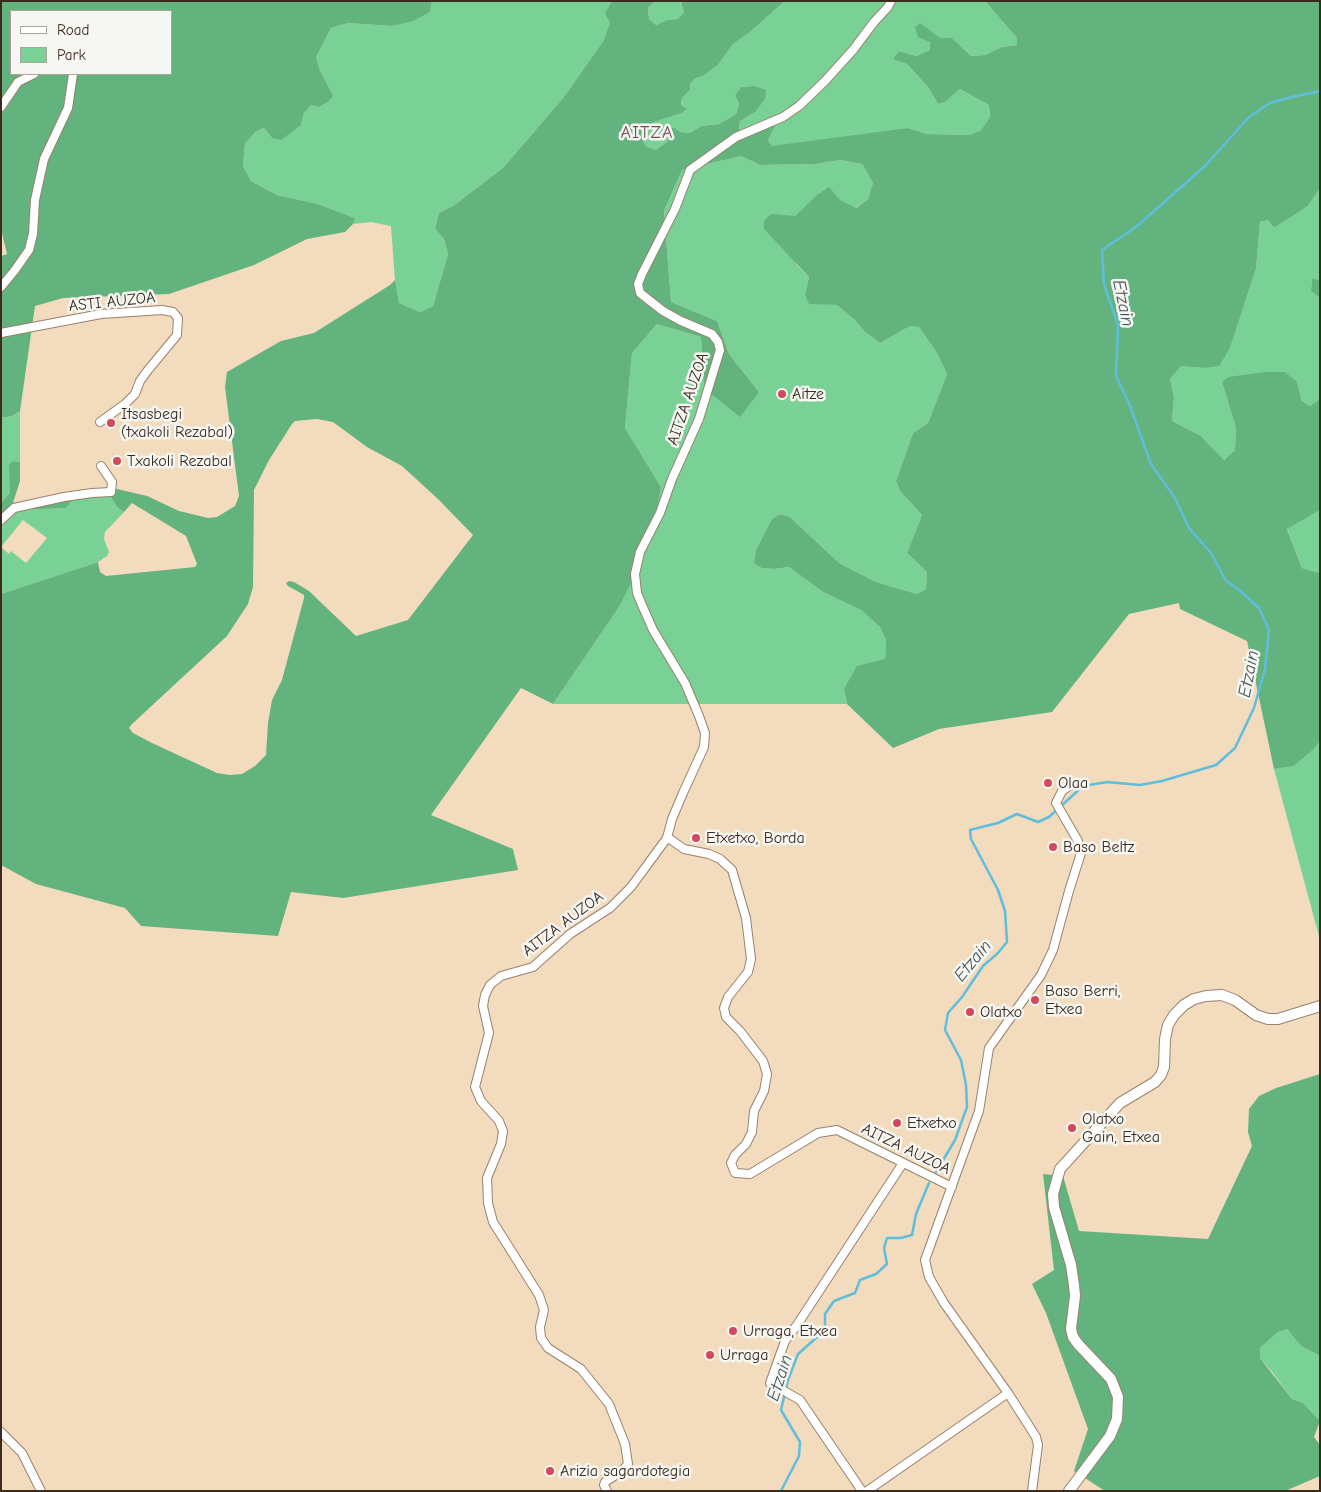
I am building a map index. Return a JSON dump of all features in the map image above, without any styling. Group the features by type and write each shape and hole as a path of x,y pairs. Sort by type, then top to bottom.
{"street":[{"name":"AITZA AUZOA","path":"608,1491 604,1485 605,1482 622,1471 628,1464 625,1444 609,1404 580,1369 548,1348 542,1338 540,1327 544,1310 539,1295 493,1222 488,1203 487,1178 501,1144 503,1131 499,1121 481,1101 475,1087 489,1033 483,1006 485,995 490,985 501,976 533,967 570,934 610,908 630,887 667,837 672,819 704,746 705,733 685,683 645,613 637,593 635,574 640,552 660,513 672,479 699,419 720,350 718,342 712,334 663,311 640,293 638,284 675,209 690,170 736,137 784,117 799,106 853,50 888,7 890,1"},
{"path":"1,107 18,82 32,75"},
{"path":"1,287 29,250 33,234 35,200 44,159 68,108 73,75"},
{"name":"ASTI AUZOA","path":"1,333 101,314 162,310 173,312 178,318 177,334 140,381 135,394 125,404 100,422"},
{"path":"1,520 14,508 64,496 92,492 111,492 112,482 101,466"},
{"name":"AITZA AUZOA","path":"1032,1491 1038,1445 1036,1437 1008,1393 944,1303 929,1277 925,1260 934,1230 952,1187 979,1111 989,1048 1041,975 1053,950 1082,852 1078,840 1057,804 1062,791 1072,784"},
{"name":"AITZA AUZOA","path":"667,837 684,849 709,854 720,859 732,870 746,918 751,959 748,972 728,997 724,1008 726,1017 740,1031 763,1061 767,1074 764,1091 754,1111 752,1132 746,1144 736,1154 731,1163 735,1173 750,1174 818,1133 837,1130 952,1187"},
{"path":"1068,1491 1110,1436 1117,1419 1118,1397 1111,1379 1078,1344 1070,1329 1075,1296 1074,1285 1071,1265 1054,1207 1053,1194 1060,1169 1120,1103 1155,1082 1161,1075 1164,1067 1165,1039 1168,1025 1174,1014 1184,1005 1194,999 1222,995 1235,1000 1256,1015 1278,1020 1320,1006"},
{"path":"862,1491 800,1400 770,1384 785,1341 903,1163"},
{"path":"867,1491 1008,1393"},
{"path":"1,1432 22,1453 41,1491"}],"green space":[{"path":"1,1 432,1 430,12 413,21 392,26 348,23 331,28 316,57 320,71 333,96 328,102 319,107 311,105 304,113 301,125 281,140 272,138 264,128 255,132 245,144 243,166 251,181 277,195 318,204 355,218 353,224 345,232 307,239 254,265 169,294 63,298 35,306 20,411 12,416 1,418 1,256 7,254 1,229"},
{"path":"432,1 612,1 606,13 611,23 604,40 564,97 503,168 453,206 439,213 435,229 444,239 448,254 433,306 420,312 399,303 395,280 391,226 371,222 353,224 355,218 318,204 277,195 251,181 243,166 245,144 255,132 264,128 272,138 301,125 304,113 311,105 319,107 328,102 332,96 320,71 316,57 331,28 348,23 392,26 430,12"},
{"path":"612,1 655,1 648,8 649,19 656,25 667,20 677,19 684,13 681,1 785,1 750,32 733,44 718,65 703,76 696,78 690,84 690,90 682,98 681,105 687,109 682,113 654,122 645,132 642,139 646,146 656,150 668,141 671,128 690,133 701,126 719,124 736,114 739,104 735,95 741,87 754,86 766,90 765,99 755,112 740,121 739,130 753,133 776,124 768,140 772,146 908,128 927,134 970,135 981,130 990,117 989,105 960,89 945,102 938,104 928,87 907,64 893,59 899,51 916,56 930,50 930,42 918,37 915,27 920,23 940,38 952,38 971,56 985,55 1002,47 1017,45 1017,38 985,1 1320,1 1320,188 1308,206 1274,228 1268,220 1260,222 1256,269 1230,348 1219,366 1203,368 1181,366 1170,379 1174,397 1172,421 1201,436 1224,460 1235,450 1236,428 1222,382 1229,377 1265,372 1285,372 1297,382 1302,401 1310,406 1320,399 1320,510 1287,529 1302,568 1320,573 1320,741 1314,749 1294,766 1274,769 1247,641 1180,609 1179,603 1129,614 1052,712 939,729 893,748 847,704 844,689 857,666 885,659 886,640 880,627 861,610 823,592 789,567 762,568 754,563 756,550 772,519 780,514 790,517 839,563 876,582 917,594 926,589 927,572 907,553 922,515 900,491 896,481 913,433 928,423 947,374 937,353 919,327 910,326 880,343 865,332 855,320 837,305 809,304 805,295 809,277 764,229 764,221 771,214 795,216 817,195 829,187 840,200 856,208 868,199 873,183 862,164 841,160 815,164 760,165 741,156 682,170 664,211 671,302 717,321 729,354 759,392 740,417 704,388 701,337 657,324 632,353 625,428 661,487 655,517 639,547 630,585 619,607 553,704 521,688 431,815 513,849 518,870 343,898 291,892 278,936 141,926 125,908 36,884 1,865 1,594 98,562 100,572 106,576 195,567 197,564 186,536 132,503 124,512 117,507 111,497 85,496 72,501 66,508 15,510 1,523 1,503 10,493 9,464 14,461 20,462 20,481 13,503 93,490 117,489 147,496 179,511 208,518 217,517 235,506 239,496 225,387 227,372 281,341 314,333 395,280 399,303 420,312 433,306 448,254 444,239 435,229 439,213 453,206 503,168 564,97 604,40 610,23 605,13","holes":["317,419 333,422 367,447 402,466 473,535 408,620 356,636 309,591 294,582 289,581 286,583 304,595 304,598 282,680 272,700 266,755 255,766 242,774 217,773 133,733 129,728 131,725 227,636 248,604 253,587 254,490 269,460 292,424 295,421"]},
{"path":"655,1 681,1 684,13 677,19 667,20 656,25 649,19 648,8"},
{"path":"785,1 985,1 1017,38 1017,45 1002,47 985,55 971,56 952,38 940,38 930,42 930,50 916,56 899,51 894,58 907,64 928,87 938,104 945,102 960,89 989,105 990,117 981,130 970,135 927,134 908,128 824,142 772,146 768,140 775,125 753,134 739,130 740,121 755,112 754,86 741,87 735,95 739,104 736,114 719,124 701,126 690,133 681,132 675,128 668,141 656,150 646,146 642,139 645,132 654,122 682,113 686,109 681,105 682,98 690,90 690,84 696,78 703,76 718,65 733,44 750,32"},
{"path":"741,156 760,165 815,164 841,160 862,164 873,183 868,199 855,208 840,200 804,208 795,216 796,264 809,277 805,295 809,303 837,305 855,320 865,332 880,343 910,326 919,327 937,353 947,374 928,423 913,433 896,481 900,491 922,515 907,553 927,572 926,589 917,594 876,582 839,563 790,517 780,514 772,519 756,550 762,568 789,567 823,592 861,610 880,627 886,640 885,659 844,689 847,704 553,704 619,607 661,487 625,428 632,353 657,324 701,337 704,388 759,392 729,354 717,321 671,302 664,211 682,170"},
{"path":"1320,188 1320,280 1312,278 1311,291 1320,298 1320,399 1310,406 1302,401 1297,382 1222,382 1236,428 1235,450 1224,460 1201,436 1172,421 1174,397 1170,379 1181,366 1203,368 1230,348 1256,269 1260,222 1268,220 1274,228 1308,206"},
{"path":"1312,278 1320,280 1320,298 1311,291"},
{"path":"20,411 20,462 14,461 10,464 10,493 1,503 1,418 12,416"},
{"path":"85,496 111,497 117,507 124,512 105,532 104,539 109,552 107,556 98,562 1,594 1,523 15,510 66,508 72,501","holes":["23,520 47,538 26,563 11,551 9,554 1,547"]},
{"path":"1320,510 1320,573 1302,568 1287,528"},
{"path":"1320,741 1320,940 1274,769 1294,766 1314,749"},
{"path":"1320,1074 1320,1356 1301,1346 1287,1329 1278,1332 1260,1348 1260,1358 1292,1399 1303,1403 1320,1421 1314,1437 1320,1445 1320,1476 1285,1491 1105,1491 1074,1471 1088,1429 1046,1313 1032,1284 1054,1270 1043,1174 1063,1176 1079,1231 1208,1239 1252,1146 1248,1132 1249,1109 1259,1096 1276,1088"},
{"path":"1287,1329 1301,1346 1320,1356 1320,1421 1303,1403 1292,1399 1260,1358 1260,1348 1278,1332"}],"waterway":[{"name":"Etzain","path":"936,1172 955,1140 967,1107 966,1085 961,1060 945,1030 948,1013 962,997 983,966 1007,942 1005,911 998,890 971,839 970,830 998,823 1017,814 1038,822 1049,817 1083,786 1107,782 1140,785 1162,781 1216,765 1235,748 1254,708 1265,669 1269,630 1259,608 1226,581 1211,553 1189,528 1175,498 1151,464 1129,403 1116,376 1118,325 1104,284 1102,250 1136,227 1205,166 1249,117 1270,103 1320,91"},
{"name":"Etzain","path":"781,1491 799,1456 800,1442 781,1410 788,1380 798,1354 825,1330 825,1314 834,1301 855,1293 860,1280 876,1274 887,1264 884,1248 887,1238 901,1238 912,1235 916,1214 929,1183"}],"place":[{"name":"Aitze","path":"782,394"},
{"name":"Itsasbegi (txakoli Rezabal)","path":"111,423"},
{"name":"Txakoli Rezabal","path":"117,461"},
{"name":"Olaa","path":"1048,783"},
{"name":"Etxetxo, Borda","path":"696,838"},
{"name":"Baso Beltz","path":"1053,847"},
{"name":"Baso Berri, Etxea","path":"1035,1000"},
{"name":"Olatxo","path":"970,1012"},
{"name":"Etxetxo","path":"897,1123"},
{"name":"Olatxo Gain, Etxea","path":"1072,1128"},
{"name":"Urraga, Etxea","path":"733,1331"},
{"name":"Urraga","path":"710,1355"},
{"name":"Arizia sagardotegia","path":"550,1471"}],"district":[{"name":"AITZA","path":"647,133"}]}
